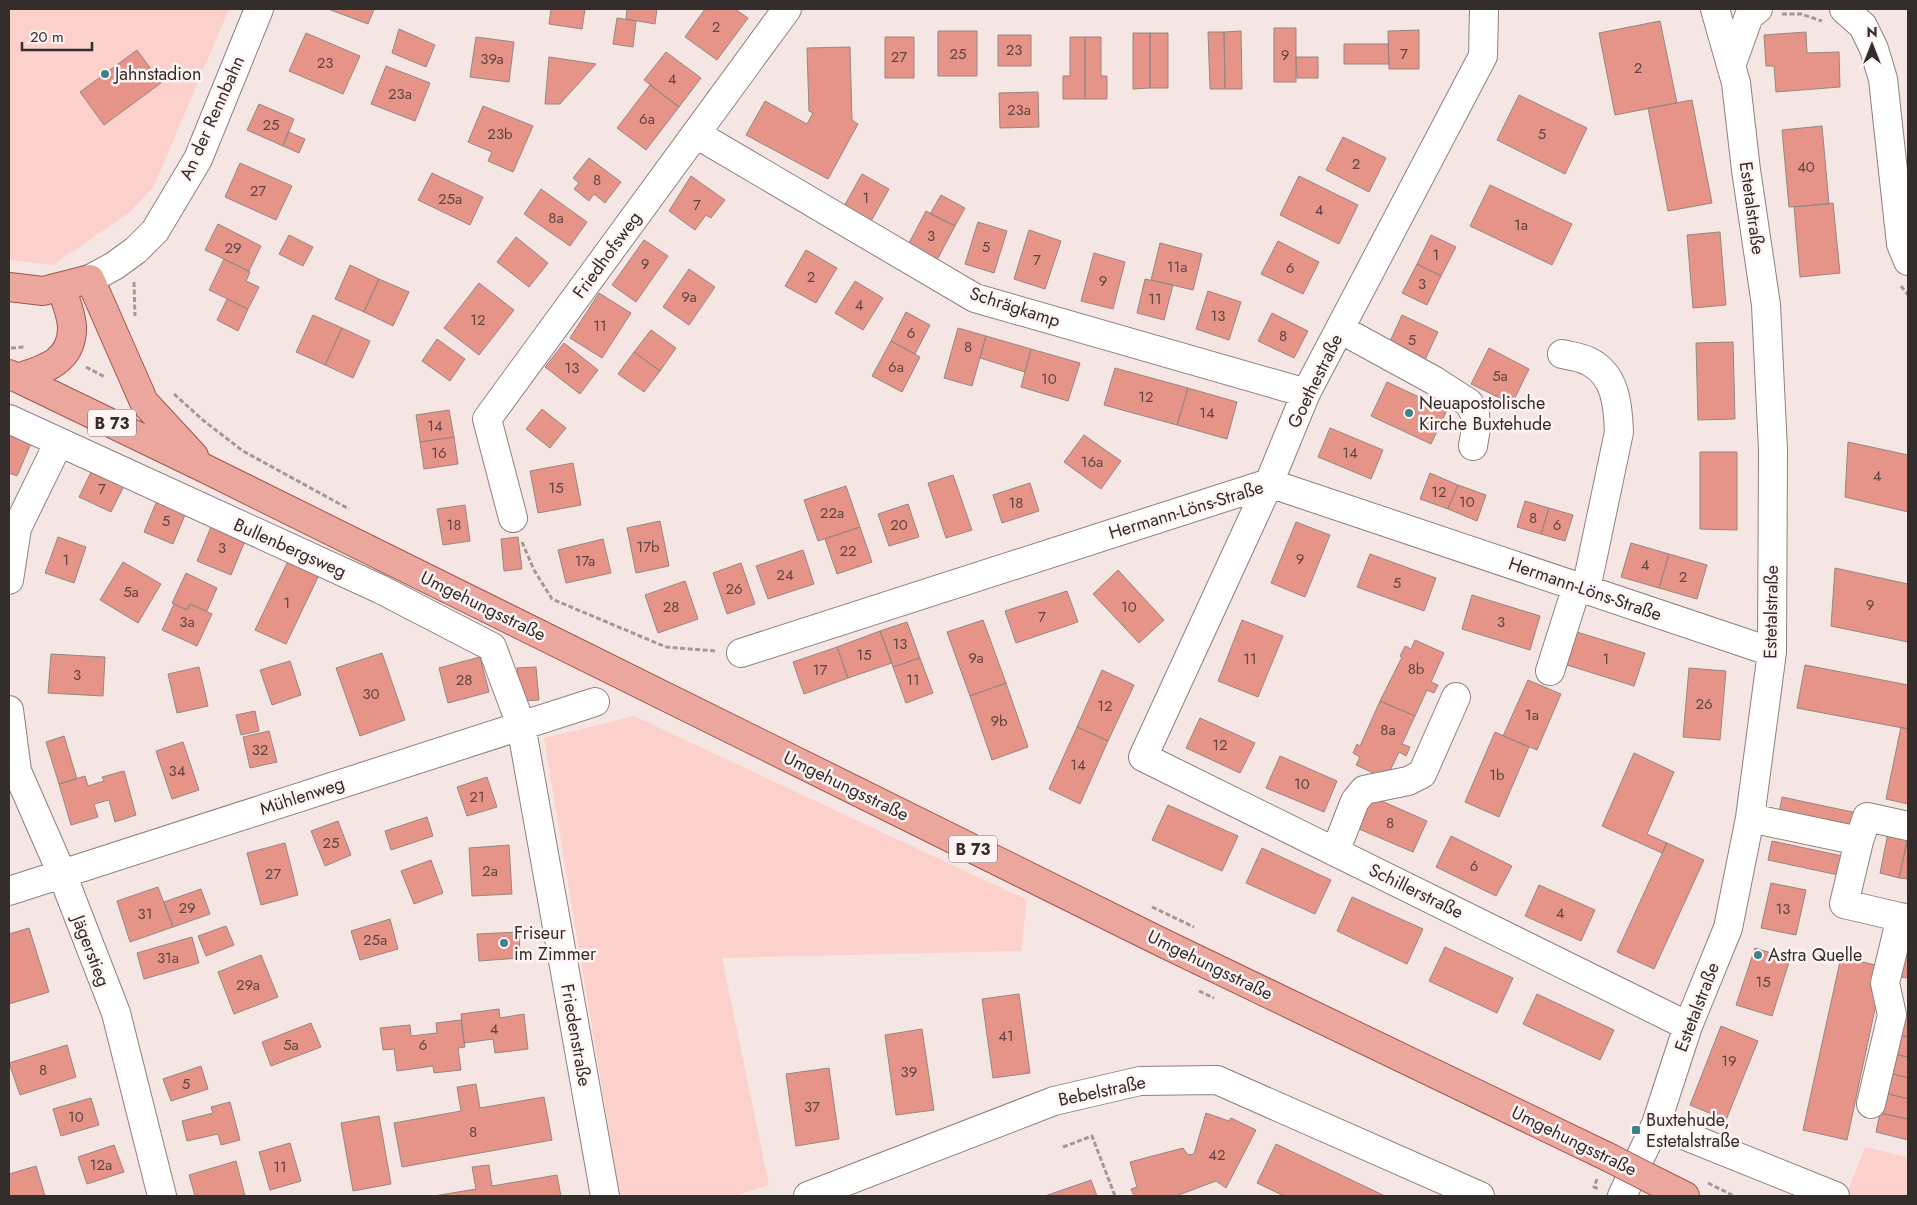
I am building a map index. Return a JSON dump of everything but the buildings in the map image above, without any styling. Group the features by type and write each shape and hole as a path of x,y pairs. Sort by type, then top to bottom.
{"main road":[{"name":"An der Rennbahn","path":"9,287 43,291 90,279"},
{"path":"90,279 144,402 206,469"},
{"path":"13,376 52,366 64,355 70,344 72,324 61,287"},
{"name":"Umgehungsstraße","path":"13,376 206,469 1163,943 1608,1157 1685,1196"}],"street":[{"name":"An der Rennbahn","path":"90,279 114,266 136,250 155,231 198,160 259,9"},
{"name":"Friedhofsweg","path":"513,518 487,419 786,9"},
{"name":"Goethestraße","path":"1144,757 1269,483 1306,393 1483,56 1484,9"},
{"name":"Estetalstraße","path":"1622,1196 1656,1124 1688,1026 1728,928 1750,818 1772,652 1773,450 1766,305 1746,170 1736,83 1715,9"},
{"path":"1731,66 1749,16 1758,9"},
{"path":"1844,9 1863,26 1874,49 1883,79 1897,102 1905,252"},
{"name":"Schrägkamp","path":"696,134 975,298 1306,393"},
{"path":"1340,329 1435,381 1469,403 1475,414 1476,428 1473,446"},
{"path":"1550,671 1581,588 1619,432 1618,406 1611,384 1600,369 1588,361 1562,354"},
{"name":"Bullenbergsweg","path":"9,419 380,589 492,647 521,725"},
{"path":"9,580 17,528 59,442"},
{"name":"Hermann-Löns-Straße","path":"741,652 1269,483 1772,652"},
{"path":"1335,852 1355,801 1364,790 1408,781 1422,774 1456,697"},
{"name":"Mühlenweg","path":"9,891 595,702"},
{"name":"Jägerstieg","path":"9,710 18,771 62,874 116,1013 162,1196"},
{"name":"Friedenstraße","path":"521,725 604,1196"},
{"name":"Schillerstraße","path":"1144,757 1688,1026"},
{"path":"1871,1104 1892,1015 1885,983 1905,918 1844,904 1858,842 1867,817 1908,826"},
{"path":"1750,818 1858,842"},
{"name":"Bebelstraße","path":"808,1196 1054,1101 1140,1081 1217,1080 1480,1196"},
{"path":"1656,1124 1835,1196"}],"path":[{"path":"1801,14 1802,9"},
{"path":"64,355 118,383 132,377"},
{"path":"168,388 204,421 243,451 351,510"},
{"path":"513,518 534,570 552,599 666,647 741,652"},
{"path":"1151,906 1196,928"},
{"path":"1063,1147 1092,1136 1115,1196"}],"shaded area":[{"name":"Jahnstadion","path":"9,9 229,9 154,186 129,213 53,265 9,260"},
{"path":"634,716 1027,900 1021,951 722,958 769,1185 735,1196 620,1196 544,738"},
{"path":"1865,1147 1908,1157 1908,1196 1846,1196"}],"place":[{"name":"Jahnstadion","path":"105,74"},
{"name":"Neuapostolische Kirche Buxtehude","path":"1409,413"},
{"name":"Friseur im Zimmer","path":"504,943"},
{"name":"Astra Quelle","path":"1758,955"},
{"name":"Buxtehude, Estetalstraße","path":"1636,1130"}]}
